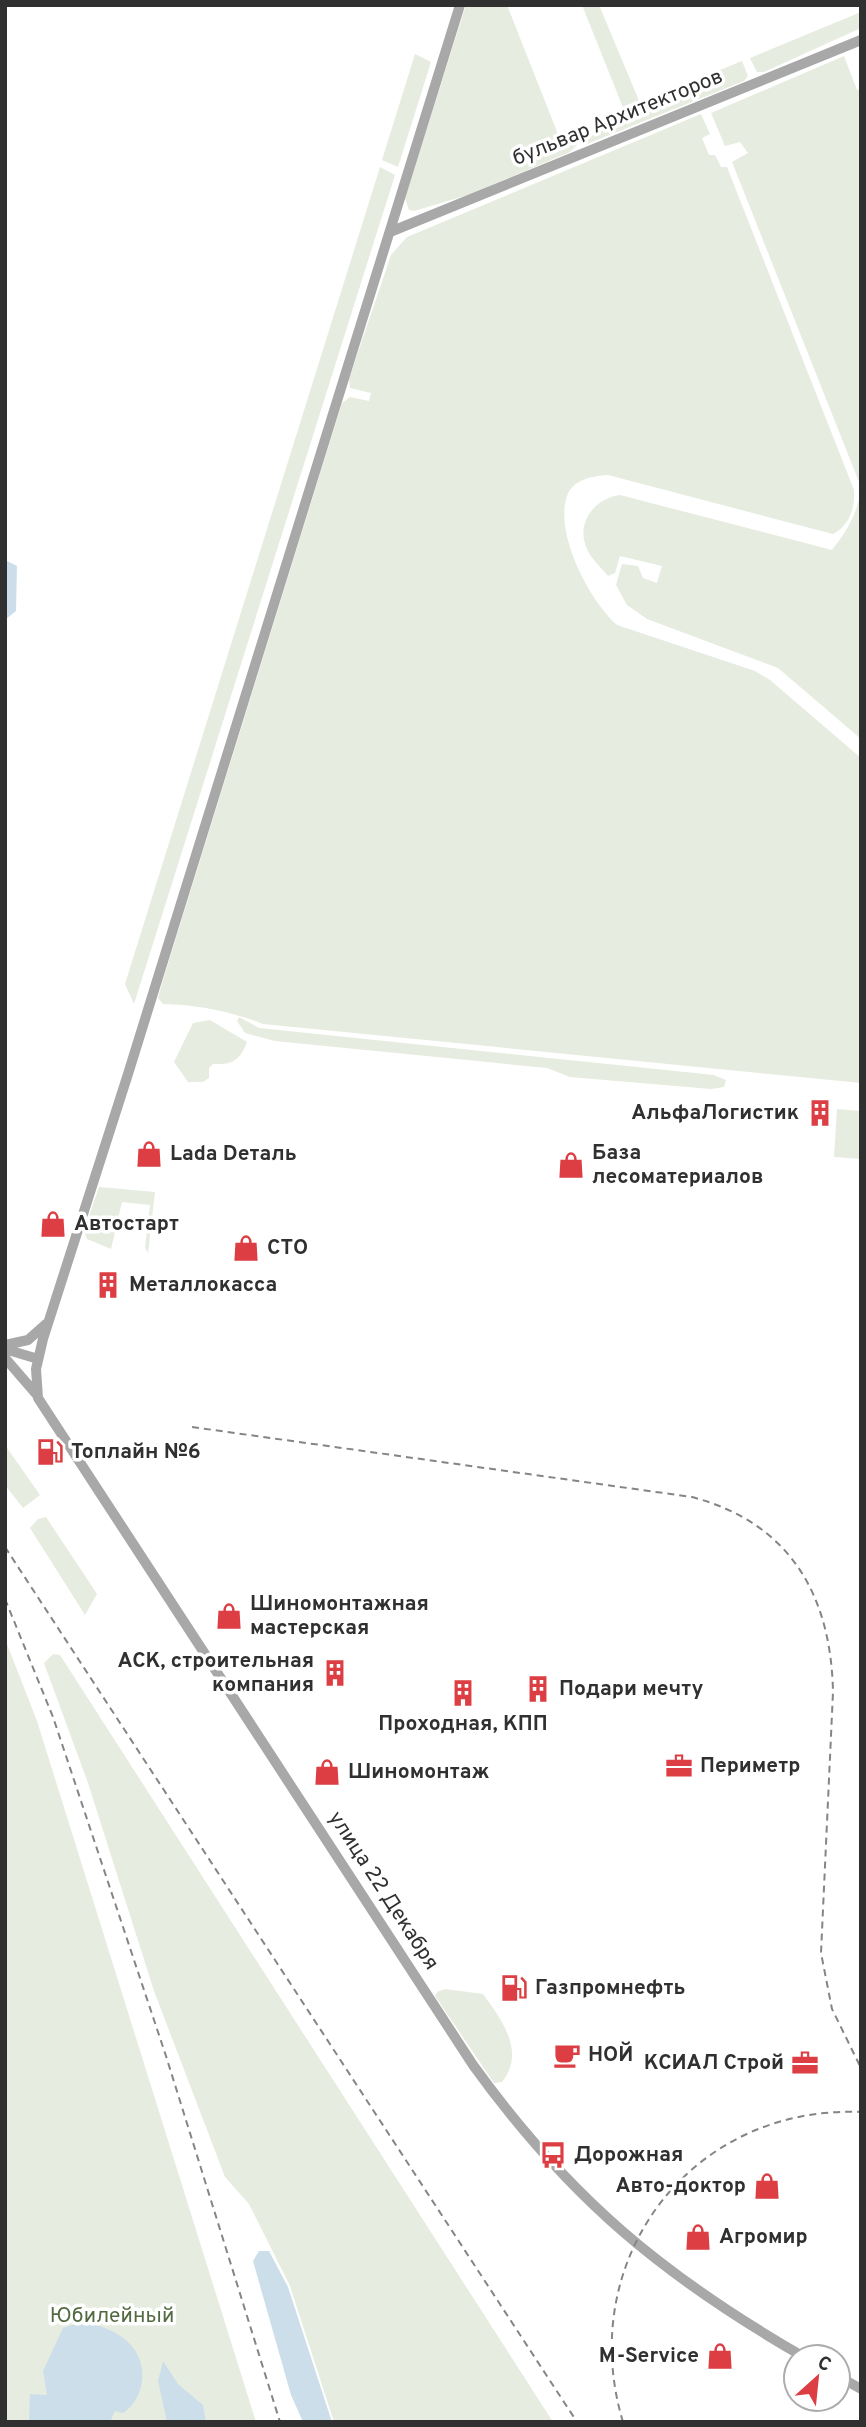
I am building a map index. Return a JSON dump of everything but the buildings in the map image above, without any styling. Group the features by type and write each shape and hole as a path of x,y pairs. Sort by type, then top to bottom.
{"main road":[{"path":"38,1398 35,1381 38,1359 49,1318 460,5"},
{"name":"бульвар Архитекторов","path":"390,232 861,40"},
{"path":"5,1347 28,1340 49,1318"},
{"path":"5,1347 38,1359"},
{"name":"улица 22 Декабря","path":"5,1358 38,1398 432,2003 514,2120 572,2187 646,2253 714,2303 782,2344"}],"green space":[{"path":"466,5 507,5 563,147 576,142 577,145 570,152 468,195 414,211 409,210 405,198"},
{"path":"582,5 599,5 640,103 742,61 748,76 744,81 587,144 585,138 628,120"},
{"path":"861,12 861,28 764,72 757,72 750,58"},
{"path":"415,54 431,62 398,167 382,160"},
{"path":"844,56 857,90 861,88 861,487 732,162 748,153 740,142 725,146 711,113"},
{"path":"701,114 710,134 702,138 709,155 715,155 721,167 727,167 854,490 854,503 844,526 833,534 608,475 596,476 579,482 570,490 564,511 566,529 570,547 586,584 617,625 755,671 770,680 861,758 861,1083 263,1024 214,1009 163,1004 158,998 163,980 342,403 350,397 369,401 371,393 350,388 349,379 391,255 407,237"},
{"path":"380,167 395,175 134,1004 125,984"},
{"path":"861,490 861,739 778,668 647,619 627,605 616,585 622,564 638,566 643,578 657,583 662,566 620,556 615,573 608,576 591,556 584,539 590,513 603,501 620,495 832,550 851,522"},
{"path":"239,1017 259,1028 714,1075 726,1080 724,1087 711,1089 570,1077 547,1068 275,1041 245,1033 237,1021"},
{"path":"210,1020 247,1042 235,1060 226,1064 213,1064 209,1068 209,1078 203,1082 188,1082 174,1062 193,1023"},
{"path":"837,1109 861,1111 861,1159 834,1157"},
{"path":"99,1187 155,1192 148,1253 145,1248 150,1205 122,1202 115,1231 102,1228 102,1232 115,1232 111,1249 87,1239 84,1231"},
{"path":"5,1445 40,1495 23,1508 5,1485"},
{"path":"46,1517 97,1594 85,1615 30,1528 38,1519"},
{"name":"Юбилейный","path":"5,1639 37,1721 256,2422 5,2422"},
{"path":"53,1654 60,1655 553,2422 334,2422 290,2286 249,2204 225,2177 154,1991 88,1783 44,1663"},
{"path":"445,1989 483,1994 504,2025 512,2048 512,2059 502,2082 494,2083 435,1996 437,1992"}],"water":[{"path":"5,560 17,566 16,611 6,619"},
{"path":"259,2251 269,2251 288,2287 332,2422 303,2422 291,2395 253,2261"},
{"path":"81,2322 105,2328 125,2339 133,2347 142,2368 141,2385 136,2399 123,2413 115,2411 110,2422 29,2422 30,2394 47,2395 43,2371 63,2328"},
{"path":"163,2361 178,2384 203,2405 206,2422 167,2422 158,2381"}],"railway":[{"path":"192,1427 692,1497 726,1509 755,1525 779,1545 798,1568 813,1595 824,1624 830,1657 833,1692 821,1953 832,2009 861,2068"},
{"path":"5,1547 577,2422"},
{"path":"5,1599 53,1717 166,2056 280,2422"},
{"path":"623,2422 612,2362 616,2304 632,2251 660,2204 698,2164 745,2135 800,2117 861,2112"}],"place":[{"name":"АльфаЛогистик","path":"820,1113"},
{"name":"Lada Dеталь","path":"149,1154"},
{"name":"База лесоматериалов","path":"571,1165"},
{"name":"Автостарт","path":"53,1224"},
{"name":"СТО","path":"246,1248"},
{"name":"Металлокасса","path":"108,1285"},
{"name":"Топлайн №6","path":"50,1452"},
{"name":"Шиномонтажная мастерская","path":"229,1616"},
{"name":"АСК, строительная компания","path":"335,1673"},
{"name":"Подари мечту","path":"538,1689"},
{"name":"Проходная, КПП","path":"463,1693"},
{"name":"Периметр","path":"679,1766"},
{"name":"Шиномонтаж","path":"327,1772"},
{"name":"Газпромнефть","path":"514,1988"},
{"name":"НОЙ","path":"567,2055"},
{"name":"КСИАЛ Строй","path":"805,2063"},
{"name":"Дорожная","path":"553,2155"},
{"name":"Авто-доктор","path":"767,2186"},
{"name":"Агромир","path":"698,2237"},
{"name":"M-Service","path":"720,2356"}]}
